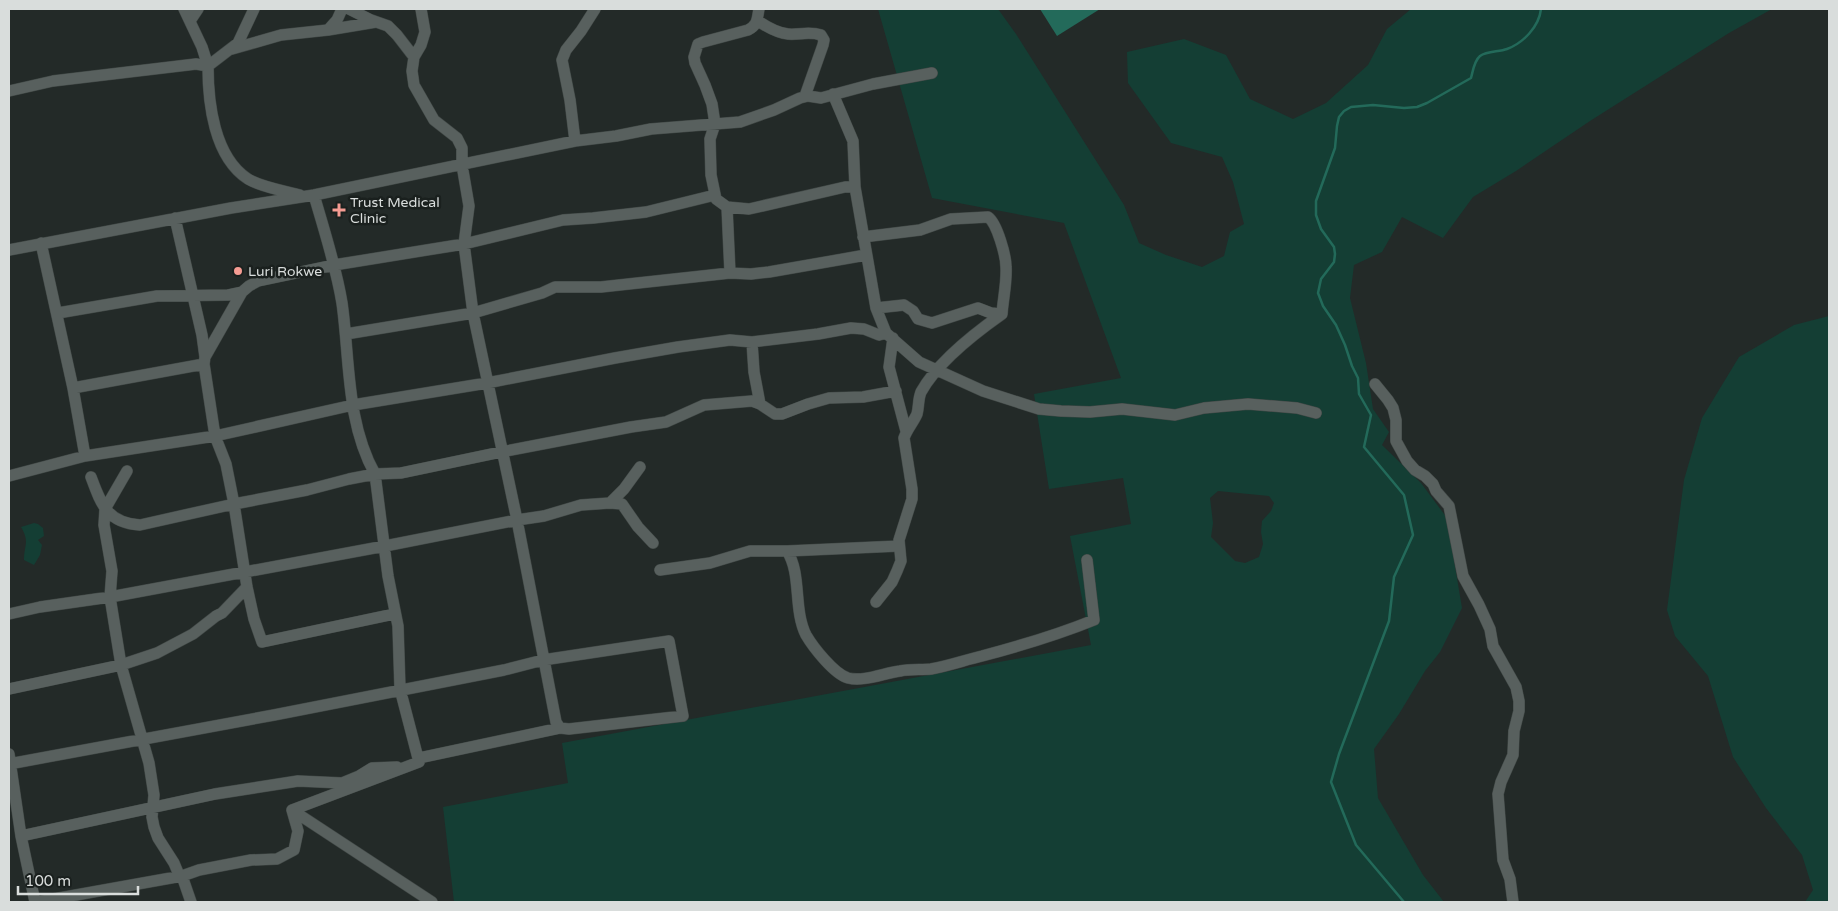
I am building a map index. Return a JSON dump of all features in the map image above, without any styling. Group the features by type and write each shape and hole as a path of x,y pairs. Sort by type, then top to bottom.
{"street":[{"path":"184,9 208,66 208,95 224,152 239,172 250,180 309,196"},
{"path":"190,21 198,9"},
{"path":"9,91 53,81 196,64 208,66 238,43 254,9"},
{"path":"328,30 337,20 342,9"},
{"path":"350,9 388,26 414,57"},
{"path":"421,9 424,32 421,45 414,57 412,71 414,85 434,120 457,138 462,148 462,164 469,206 464,244 473,313 554,714 560,728"},
{"path":"575,141 570,100 562,60 566,50 581,32 595,9"},
{"path":"759,9 758,21 748,30 712,39 698,44 696,48 694,63 712,104 715,124 710,139 711,175 718,202 727,208 749,208 845,187 854,187"},
{"path":"758,21 769,28 786,34 808,32 821,35 824,40 823,45 805,96"},
{"path":"230,49 281,34 328,30 376,22"},
{"path":"9,250 174,218 309,196 575,141 651,129 740,122 805,96 820,98 873,84 932,73"},
{"path":"833,94 853,141 854,187 876,308 890,335 919,362 983,391 1039,409 1090,412 1122,409 1175,415 1204,408 1248,404 1297,408 1316,413"},
{"path":"694,126 704,132 710,139"},
{"path":"58,313 157,296 228,295 242,292 258,281 334,265 464,244 563,220 646,212 715,195"},
{"path":"309,196 334,265 342,301 353,406 358,432 368,461 375,474 394,614 398,626 400,690 419,760"},
{"path":"727,208 730,273"},
{"path":"863,237 920,230 951,219 988,217 998,229 1006,267 1002,314 978,331 936,371 920,393 917,414 906,431 904,443 912,499 902,528 899,546 901,561 892,582 876,602"},
{"path":"174,218 202,335 215,436 226,464 247,587 254,619 262,642 394,614"},
{"path":"41,244 58,313 85,456"},
{"path":"346,334 473,313 542,293 556,287 601,287 730,273 751,274 866,255"},
{"path":"205,361 242,292"},
{"path":"876,308 904,305 913,311 918,319 932,322 978,308 991,313 1002,314"},
{"path":"9,476 85,456 215,436 353,406 678,347 730,340 752,342 851,328 890,335"},
{"path":"890,335 889,367 906,431"},
{"path":"752,342 754,372 760,404"},
{"path":"73,388 205,361"},
{"path":"1374,384 1393,408 1396,420 1396,441 1407,461 1433,484 1436,491 1449,506 1463,576 1490,630 1493,646 1516,687 1519,711 1514,731 1513,755 1501,782 1498,794 1503,860 1510,879 1513,902"},
{"path":"92,477 105,510 118,520 131,525 140,525 375,474 409,472 501,452 666,422 704,405 752,401 774,414 782,414 829,398 863,396 896,391"},
{"path":"610,503 624,489 640,467"},
{"path":"127,471 105,510 104,524 112,571 110,597 121,665 150,763 154,795 152,817 158,838 182,876 191,902"},
{"path":"9,614 544,516 581,505 622,504 626,507 638,527 653,543"},
{"path":"660,570 710,562 750,552 899,546"},
{"path":"787,551 792,562 800,618 806,635 820,655 846,678 901,670 933,668 951,664 1031,643 1094,620 1087,560"},
{"path":"9,689 121,665 157,653 193,634 229,608 247,587"},
{"path":"21,836 215,794 298,781 342,783 372,768 388,768 560,728 588,728 683,716 669,641 543,660 504,670 143,739 9,760 21,836 36,902 182,876 199,870 242,862 277,859 294,850 298,831 292,810"},
{"path":"292,810 419,760"},
{"path":"292,810 432,902"}],"shaded area":[{"path":"878,9 998,9 1016,34 1124,205 1139,243 1166,255 1202,267 1224,256 1230,232 1244,224 1233,182 1222,157 1171,143 1128,83 1127,52 1184,39 1226,55 1250,99 1293,119 1326,103 1368,65 1387,29 1411,9 1772,9 1729,33 1473,197 1443,238 1402,217 1382,252 1354,265 1350,298 1366,363 1373,409 1389,432 1382,445 1421,483 1447,518 1462,608 1440,652 1425,671 1399,714 1374,749 1378,798 1423,875 1444,902 454,902 443,807 568,783 562,743 1091,645 1070,536 1131,524 1123,478 1049,489 1034,394 1121,378 1064,223 932,198","holes":["1218,491 1269,496 1274,503 1271,511 1262,521 1263,544 1259,557 1245,563 1235,561 1211,537 1213,523 1210,498"]},
{"path":"1040,9 1100,9 1057,36"},
{"path":"1829,316 1829,902 1805,902 1813,890 1802,855 1766,808 1733,757 1708,676 1675,636 1667,610 1684,480 1702,418 1739,357 1794,325"},
{"path":"34,523 43,528 44,536 38,540 42,545 40,555 34,565 24,560 26,540 21,527"}],"waterway":[{"path":"1404,902 1356,845 1331,782 1339,754 1389,621 1394,577 1413,535 1404,495 1364,447 1371,415 1359,394 1358,378 1345,345 1336,325 1323,306 1318,293 1321,279 1334,262 1335,254 1334,247 1321,229 1316,215 1316,201 1335,148 1339,117 1344,111 1351,107 1373,105 1404,108 1417,107 1427,103 1471,78 1475,63 1480,56 1507,49 1519,43 1534,28 1541,9"}],"place":[{"name":"Trust Medical Clinic","path":"339,210"},
{"name":"Luri Rokwe","path":"238,271"}]}
